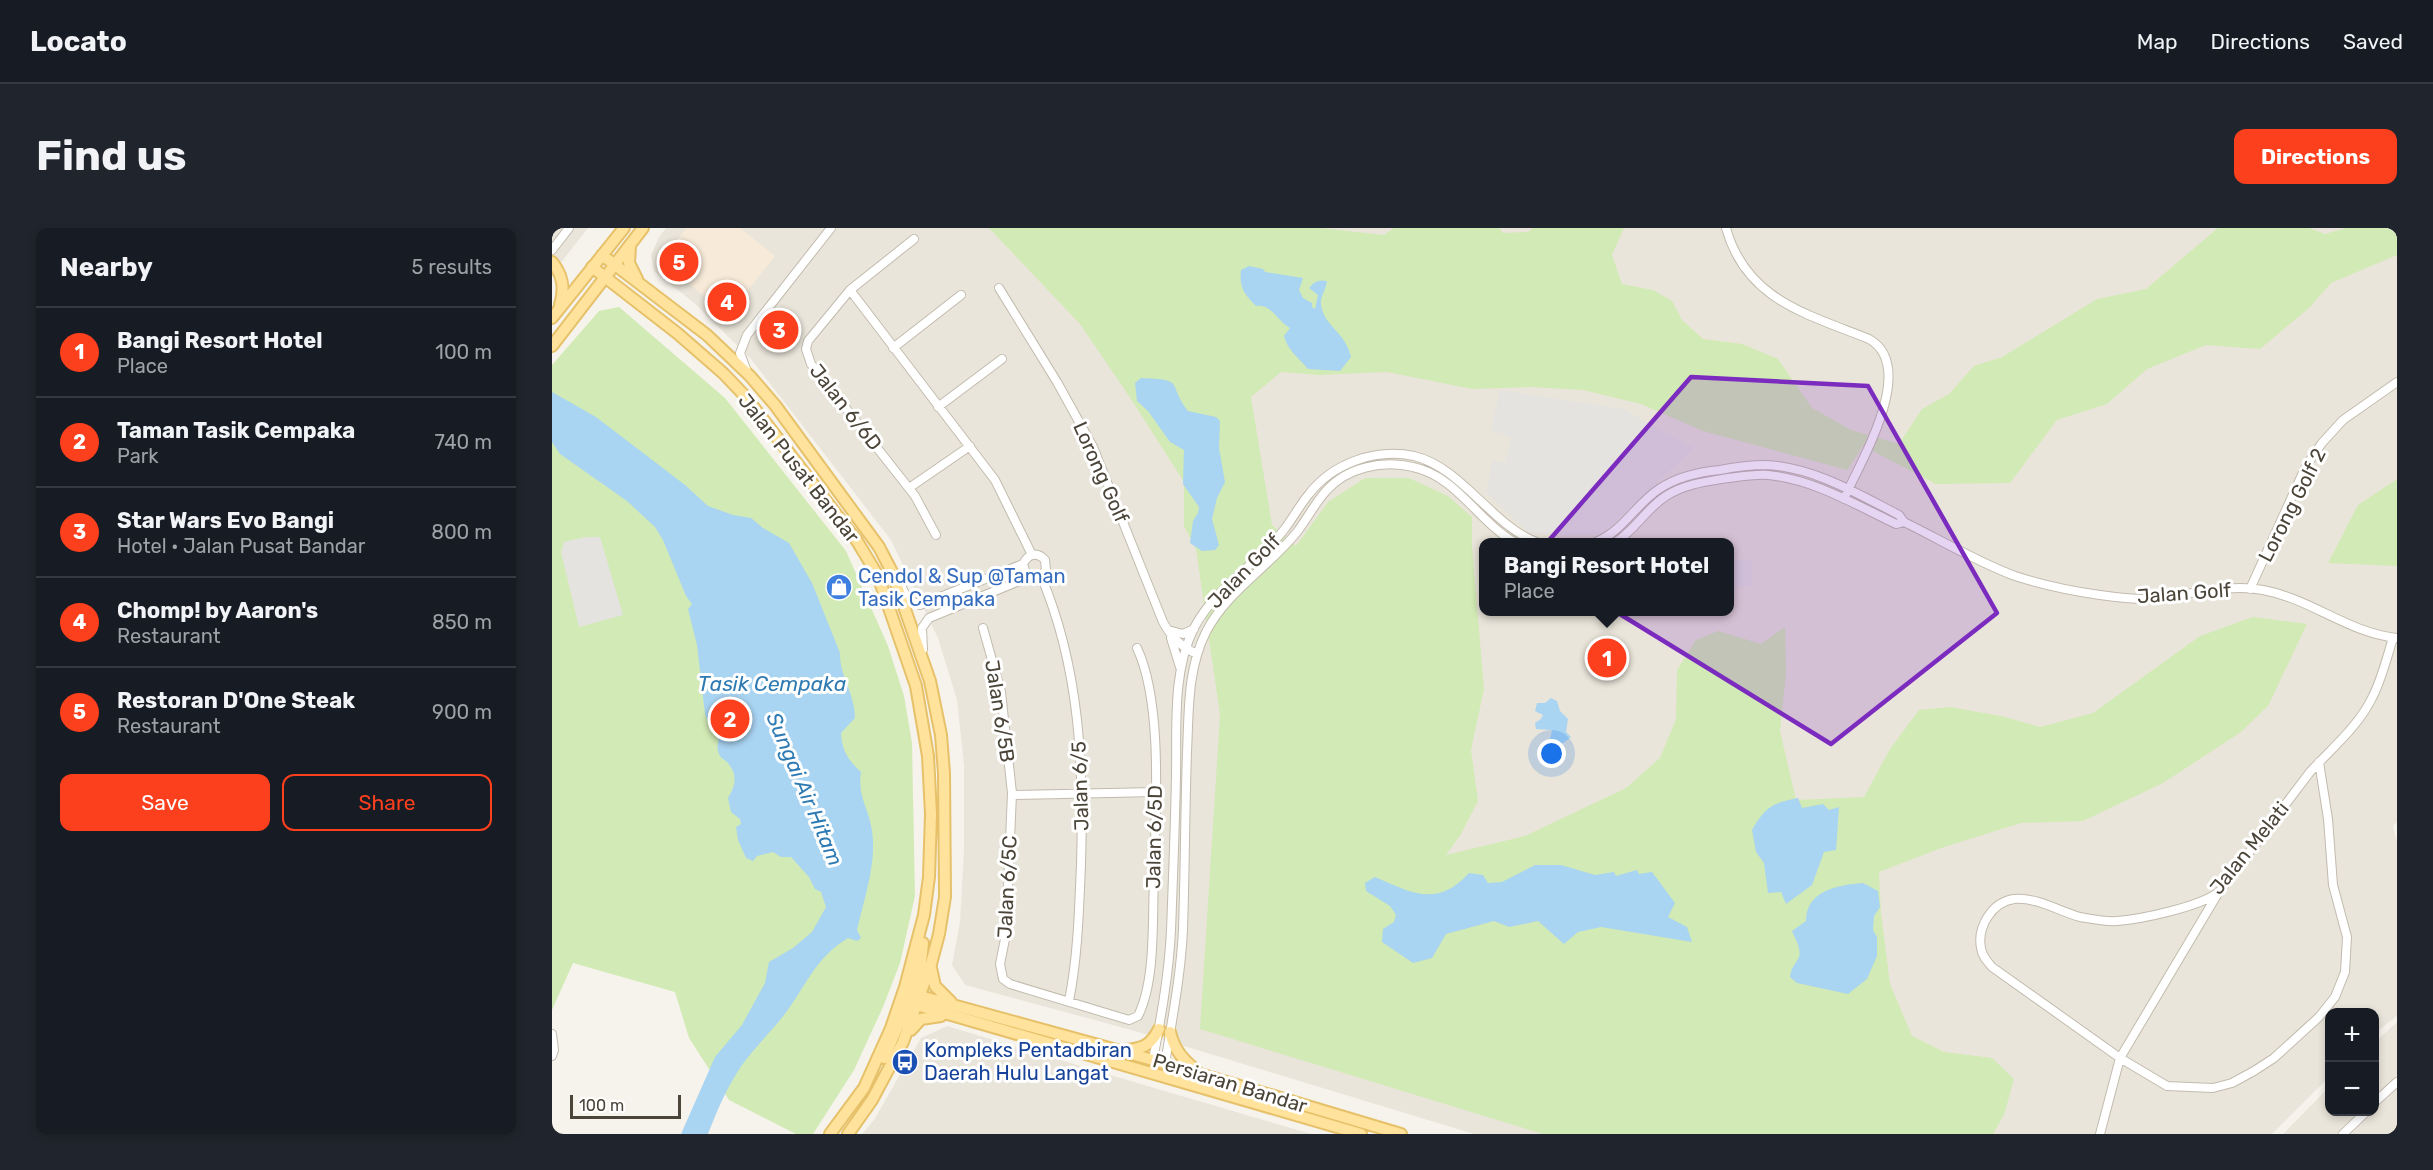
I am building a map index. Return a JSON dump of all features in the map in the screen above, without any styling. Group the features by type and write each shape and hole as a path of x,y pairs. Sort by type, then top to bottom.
{"main road":[{"path":"555,314 624,228"},
{"path":"552,346 643,228"},
{"path":"631,243 630,267 643,287"},
{"name":"Jalan Pusat Bandar","path":"602,255 707,335 750,376 775,405 864,524 892,572 930,681 942,745 946,848 945,897 939,934 931,964 897,1057 848,1134"},
{"path":"552,262 560,272 563,285 555,314"},
{"name":"Jalan Pusat Bandar","path":"592,267 723,373 745,396 857,541 878,576 916,686 928,756 931,814 929,877 924,915 897,1013 864,1088 830,1134"},
{"path":"591,296 612,291 634,299"},
{"path":"864,1088 891,1046 916,1000 924,915"},
{"path":"931,964 935,986 954,1004"},
{"name":"Persiaran Bandar","path":"916,1000 954,1004 1401,1134"},
{"name":"Persiaran Bandar","path":"916,1000 956,1016 1361,1134"},
{"path":"903,1042 918,1022 924,1018 934,1015 956,1016"},
{"path":"1116,1050 1145,1047 1164,1031 1186,1063 1204,1076"},
{"path":"1074,1051 1158,1064 1206,1083 1230,1097"},
{"path":"838,1134 849,1121 858,1121"}],"street":[{"path":"552,250 569,228"},
{"name":"Jalan Pusat Bandar","path":"750,376 740,356 740,348 747,334 831,228"},
{"path":"1726,228 1739,262 1765,291 1800,311 1869,339 1876,343 1884,354 1887,376 1883,410 1877,430 1845,500"},
{"name":"Jalan 6/6D","path":"914,239 850,290 808,342 807,357 909,488 936,535"},
{"name":"Lorong Golf","path":"999,288 1063,392 1093,447 1150,595 1168,631 1185,649 1197,654"},
{"path":"850,290 995,480 1032,555"},
{"path":"893,348 961,295"},
{"path":"938,407 1002,359"},
{"name":"Lorong Golf 2","path":"2250,589 2306,466 2322,443 2343,420 2397,382"},
{"path":"909,488 970,446"},
{"name":"Jalan Golf","path":"1164,1031 1171,932 1177,708 1181,668 1185,649 1194,629 1218,594 1282,532 1318,484 1345,465 1377,454 1399,454 1430,463 1454,478 1515,532 1526,538"},
{"name":"Jalan Golf","path":"1158,1064 1164,1031 1178,985 1183,931 1190,697 1197,654 1209,626 1238,590 1287,544 1324,493 1337,481 1362,468 1398,465 1434,474 1508,538"},
{"name":"Jalan Golf","path":"1604,538 1619,528 1658,490 1678,479 1710,471 1746,466 1785,467 1849,489 1899,514 1904,522 2013,575 2077,592 2144,599 2250,589 2286,596 2360,630 2395,638"},
{"path":"1782,477 1785,467"},
{"name":"Jalan Golf","path":"1623,538 1660,501 1683,488 1753,475 1782,477 1820,489 1896,524 1904,522"},
{"path":"892,572 908,599 920,605 1023,564 1032,555 1042,556 1046,563 1046,570 1041,576 1029,576 929,618 924,623 921,634 930,681"},
{"path":"1023,564 1029,576"},
{"name":"Jalan 6/5","path":"1041,576 1054,610 1074,689 1083,792 1078,940 1069,1001"},
{"name":"Jalan 6/5B","path":"983,628 1001,692 1012,795"},
{"path":"1168,631 1178,634 1194,629"},
{"path":"1168,631 1181,668"},
{"name":"Jalan Melati","path":"2319,762 2328,819 2333,885 2347,937 2345,972 2335,997 2319,1017 2274,1058 2232,1083 2213,1089 2167,1086 2120,1058 1992,967 1984,958 1980,947 1985,922 1992,910 2002,902 2035,901 2079,917 2116,921 2209,900 2218,892 2319,762 2349,732 2363,714 2374,695 2395,638"},
{"name":"Jalan 6/5D","path":"1069,1001 1129,1020 1138,1016 1144,1005 1152,952 1156,792 1150,696 1144,664 1137,648"},
{"path":"1012,795 1156,792"},
{"name":"Jalan 6/5C","path":"1012,795 1006,934 1000,964 1004,979 1010,984 1069,1001"},
{"path":"2100,1134 2120,1058 2218,892"},
{"path":"1171,932 1183,931"},
{"path":"552,1034 554,1050 552,1056"},
{"path":"2379,1098 2397,1082"},
{"path":"2343,1134 2362,1116"}],"highlighted area":[{"path":"1691,377 1868,386 1997,613 1831,744 1532,560"}],"shaded area":[{"path":"552,228 588,228 552,274"},
{"path":"666,228 2397,228 2397,822 2393,826 2397,842 2397,1016 2379,1030 2379,1008 2325,1008 2325,1081 2272,1134 1474,1134 1135,1031 965,985 952,965 960,922 964,849 964,765 957,700 938,638 891,540 751,359 694,303 654,271 651,255"},
{"path":"686,228 740,228 775,256 731,311 723,313 665,262 669,251"},
{"path":"1500,390 1623,409 1694,448 1601,535 1530,534 1486,492 1492,461 1505,462 1512,438 1491,430"},
{"path":"585,537 600,537 623,615 579,627 561,552 564,542"},
{"path":"1752,560 1753,586 1734,587 1734,561"},
{"path":"2397,1022 2397,1134 2283,1134 2325,1091 2325,1116 2379,1116 2379,1038"},
{"path":"947,1026 1311,1134 862,1134 874,1120 921,1038"}],"green space":[{"path":"989,228 1321,228 1384,235 1394,228 1499,228 1503,233 1528,232 1533,228 1624,228 1612,255 1622,284 1653,290 1672,301 1682,320 1703,339 1742,344 1778,359 1812,408 1851,430 1899,444 1922,409 1949,394 1974,366 2002,357 2097,299 2146,289 2218,228 2309,228 2325,234 2346,228 2397,228 2397,255 2331,283 2309,308 2260,349 2206,345 2147,369 2107,404 2057,420 2010,483 1936,484 1863,446 1847,470 1703,431 1641,404 1583,390 1531,387 1472,389 1387,372 1319,375 1281,372 1251,397 1272,525 1296,546 1328,502 1365,478 1409,478 1448,496 1472,517 1472,547 1484,689 1471,750 1478,801 1461,834 1446,855 1525,836 1626,788 1660,758 1676,719 1677,670 1696,640 1718,631 1761,644 1785,627 1786,673 1780,731 1796,800 1864,797 1890,749 1919,710 1950,707 2001,716 2040,727 2093,713 2200,636 2253,617 2307,624 2268,706 2241,732 2163,783 2083,821 2021,823 1944,847 1879,872 1881,913 1890,984 1912,1036 1944,1052 1992,1058 2014,1079 2004,1115 1993,1134 1543,1134 1200,1029 1220,715 1196,549 1184,526 1184,482 1080,324"},
{"path":"619,307 725,398 846,551 888,646 904,696 912,743 915,896 900,963 883,1007 854,1070 813,1134 796,1134 729,1100 689,1038 675,992 573,963 552,1010 552,365 599,311"},
{"path":"2397,479 2397,566 2328,563 2358,505"}],"water":[{"path":"1249,266 1263,269 1265,272 1303,278 1299,290 1303,298 1312,303 1315,309 1318,295 1309,288 1321,280 1327,281 1321,302 1323,312 1344,341 1351,357 1340,371 1308,369 1294,354 1284,336 1290,328 1266,307 1256,306 1243,290 1241,270"},
{"path":"1141,378 1165,380 1174,384 1188,411 1216,417 1220,421 1219,448 1225,482 1217,498 1212,519 1219,545 1215,550 1202,551 1190,543 1193,521 1199,507 1183,484 1184,450 1170,442 1148,411 1137,401 1135,383"},
{"name":"Tasik Cempaka","path":"552,392 596,417 685,485 708,506 733,515 751,518 789,543 812,583 840,653 842,669 853,700 855,718 841,733 846,755 861,772 862,796 871,823 873,843 869,881 857,930 861,938 857,941 848,938 836,946 819,964 784,1015 740,1068 726,1092 708,1134 681,1134 715,1057 742,1025 765,983 769,962 793,948 812,932 826,907 821,892 815,889 809,877 791,857 781,857 773,852 757,856 753,861 746,858 738,840 736,827 741,824 740,819 731,812 728,798 734,784 733,771 719,753 720,732 709,724 705,714 697,645 688,609 692,604 686,596 663,540 655,527 627,501 560,454 552,442"},
{"path":"1551,698 1557,701 1560,711 1568,719 1566,732 1571,737 1559,746 1554,745 1550,740 1552,730 1536,729 1535,723 1543,715 1535,711 1537,703 1545,703"},
{"path":"1798,798 1802,808 1823,804 1829,810 1839,807 1836,850 1824,852 1812,885 1786,904 1781,892 1768,893 1764,863 1756,852 1752,830 1770,807"},
{"path":"1535,865 1561,865 1595,875 1614,872 1616,876 1637,870 1639,874 1652,872 1675,903 1668,917 1687,927 1692,942 1601,927 1578,932 1564,944 1538,921 1509,927 1494,921 1446,934 1432,958 1413,963 1382,942 1383,929 1394,922 1396,915 1390,906 1366,891 1365,883 1375,877 1413,892 1435,894 1446,891 1469,873 1483,875 1488,883 1502,882"},
{"path":"1863,883 1878,891 1880,907 1874,916 1873,930 1877,937 1877,956 1867,979 1848,994 1797,983 1790,977 1800,952 1792,931 1806,921 1807,911 1818,896 1844,885"}],"place":[{"name":"Restoran D'One Steak","path":"679,262"},
{"name":"Chomp! by Aaron's","path":"727,302"},
{"name":"Star Wars Evo Bangi","path":"779,330"},
{"name":"Cendol & Sup @Taman Tasik Cempaka","path":"839,587"},
{"name":"Bangi Resort Hotel","path":"1607,658"},
{"name":"Taman Tasik Cempaka","path":"730,719"},
{"name":"Kompleks Pentadbiran Daerah Hulu Langat","path":"905,1062"}],"water label":[{"name":"Sungai Air Hitam","path":"805,789"}]}
